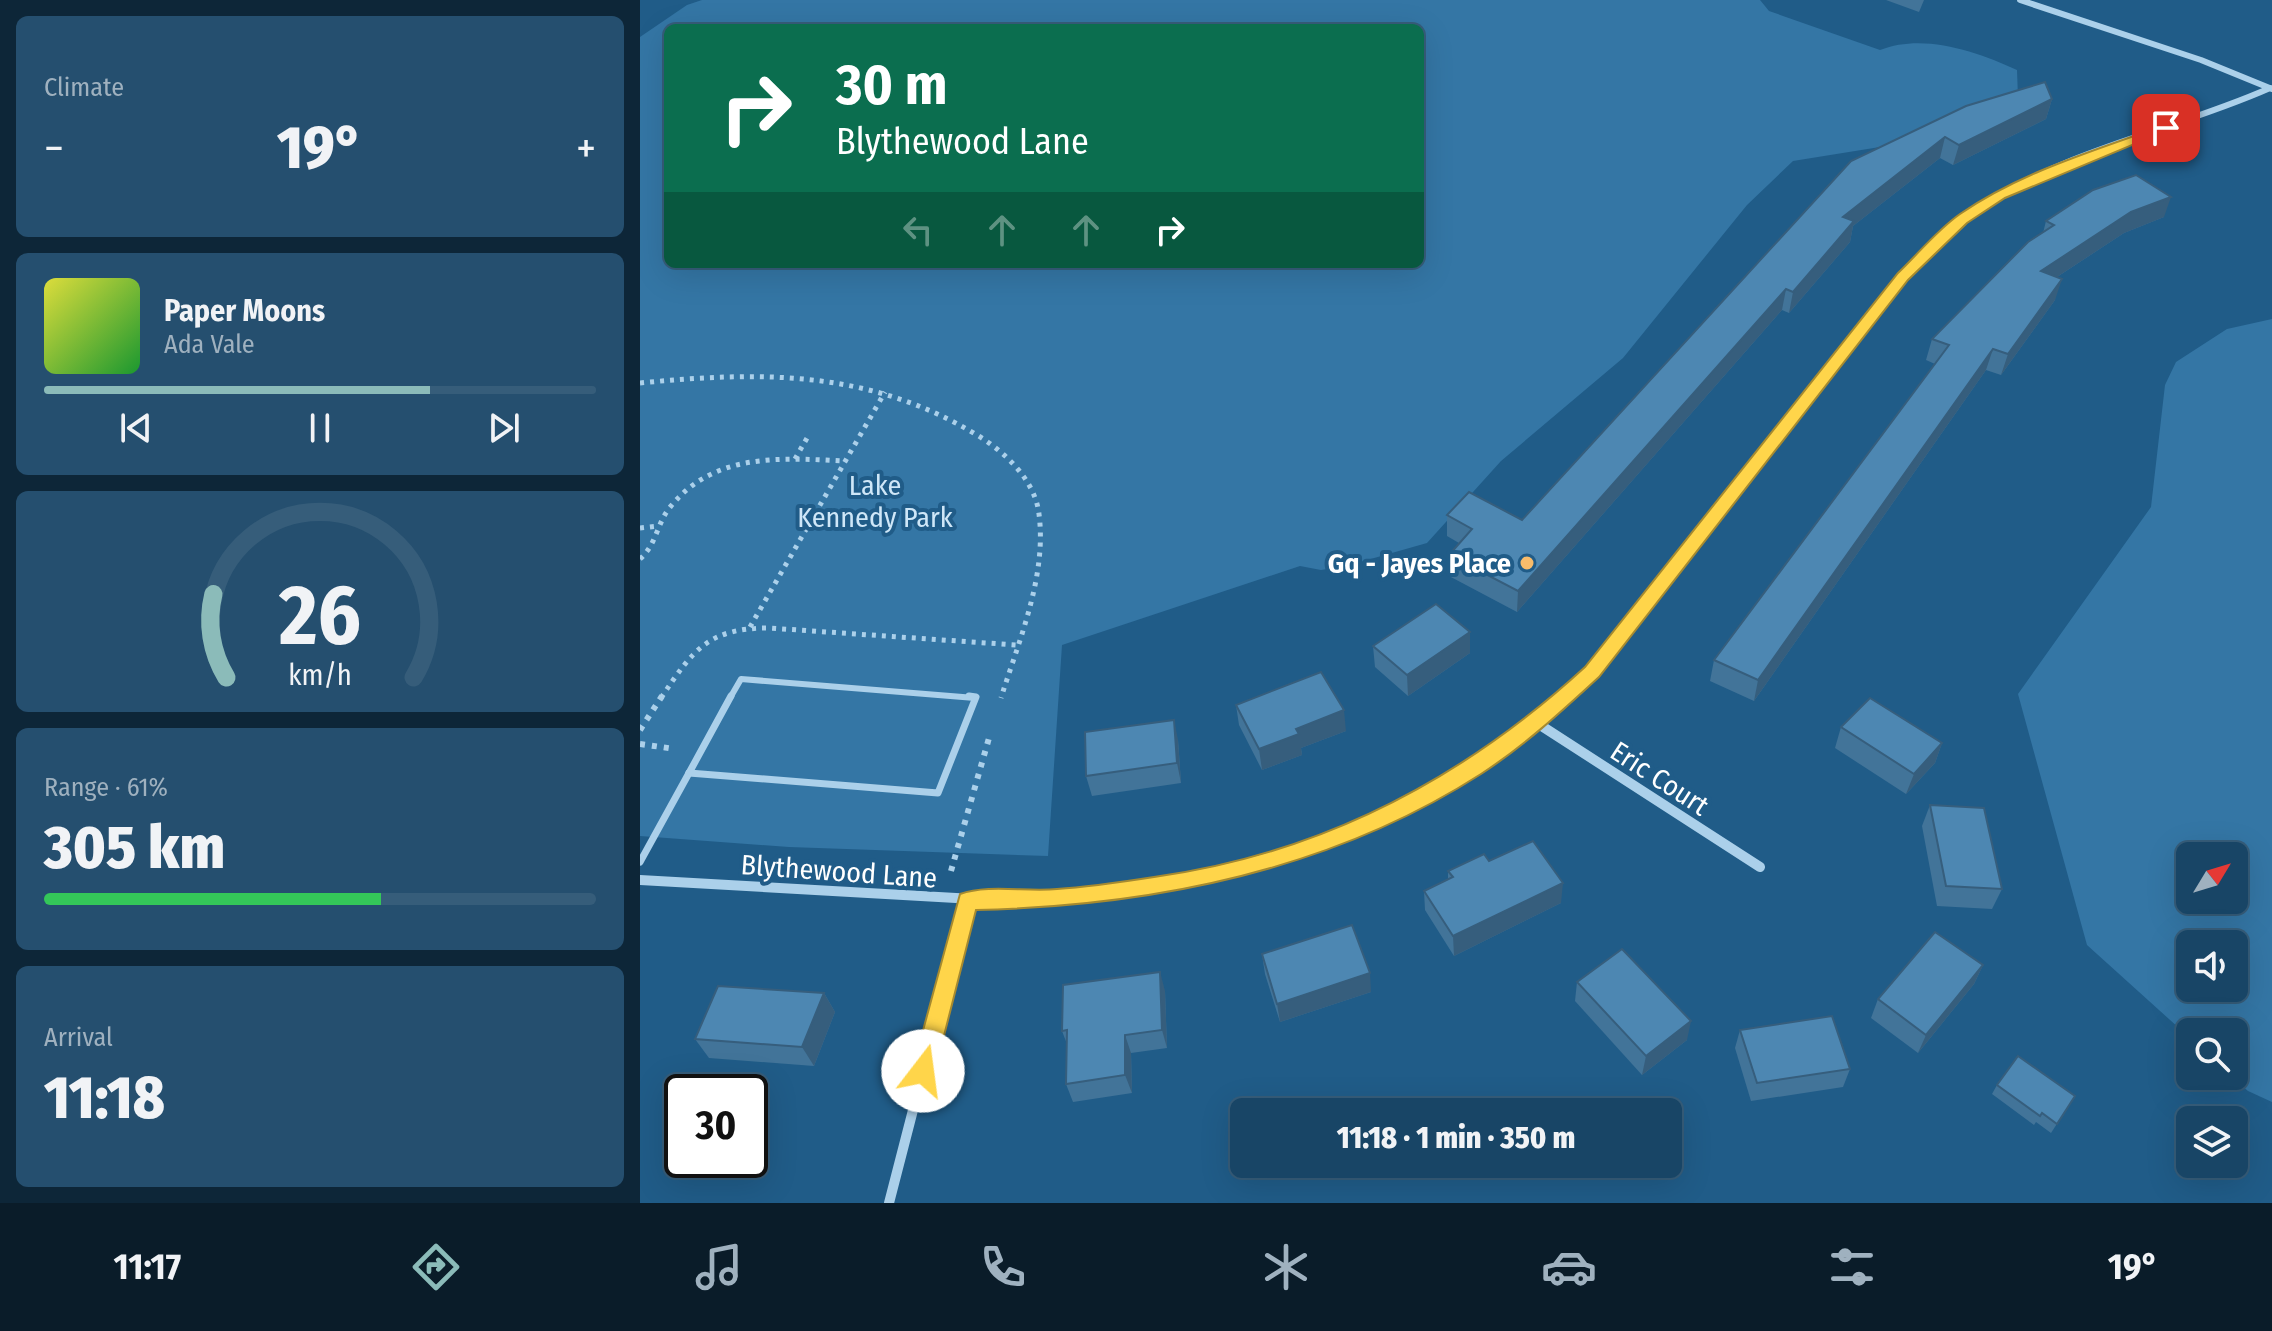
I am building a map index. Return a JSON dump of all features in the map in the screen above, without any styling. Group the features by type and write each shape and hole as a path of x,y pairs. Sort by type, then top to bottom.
{"street":[{"path":"2020,0 2201,60 2271,88"},
{"name":"Blythewood Lane","path":"640,880 967,901 1057,899 1157,886 1235,870 1322,843 1403,809 1475,768 1537,723 1592,672 1903,277 1962,220 2000,195 2054,170 2271,88"},
{"name":"Eric Court","path":"1537,723 1760,867"},
{"path":"889,1203 967,901"}],"lane":[{"path":"640,862 700,752 741,679 976,697 938,793 689,773"}],"path":[{"path":"640,383 703,376 782,375 885,392 910,397 954,419 1004,453 1027,481 1039,512 1039,566 999,705"},
{"path":"750,628 885,392"},
{"path":"795,459 807,438"},
{"path":"640,559 659,536 658,526 692,483 714,470 763,457 845,461"},
{"path":"640,528 658,526"},
{"path":"640,730 698,649 715,635 750,628 1016,645"},
{"path":"943,899 990,735"},
{"path":"640,744 700,752"}],"green space":[{"name":"Lake Kennedy Park","path":"702,0 1760,0 1769,11 1880,50 1914,43 1949,46 1984,56 2017,70 2018,98 1942,137 1793,161 1747,205 1623,358 1501,461 1427,543 1346,566 1321,570 1300,566 1062,645 1048,856 789,847 640,836 640,37 687,5"},
{"path":"2272,319 2272,1102 2247,1090 2248,1018 2176,1018 2176,1025 2087,945 2018,694 2151,507 2165,385 2176,362 2227,329"}],"building":[{"path":"2045,82 2052,99 1959,145 1945,137 1843,217 1854,221 1793,292 1786,289 1518,591 1449,555 1472,529 1447,515 1469,492 1522,520 1851,161 1966,106"},
{"path":"2136,175 2171,197 2131,212 2041,271 2062,279 2008,354 1993,349 1758,680 1714,660 1949,345 1932,339 2028,242 2054,225 2046,221 2093,190"},
{"path":"1436,604 1470,632 1407,675 1373,646"},
{"path":"1321,672 1344,710 1296,729 1299,734 1259,749 1236,705"},
{"path":"1870,698 1942,743 1914,774 1841,727"},
{"path":"1174,720 1177,763 1086,776 1085,732"},
{"path":"1930,805 1984,808 2002,889 1946,886"},
{"path":"1533,841 1563,883 1453,936 1424,891 1453,877 1448,871 1484,854 1489,861"},
{"path":"1352,925 1370,973 1277,1004 1262,954"},
{"path":"1935,932 1983,965 1926,1035 1878,999"},
{"path":"1622,949 1691,1021 1646,1056 1577,982"},
{"path":"1160,972 1162,1030 1125,1035 1125,1075 1066,1084 1067,1030 1062,1031 1063,985"},
{"path":"718,986 824,993 802,1047 695,1039"},
{"path":"1832,1016 1850,1069 1757,1083 1740,1030"},
{"path":"2018,1056 2075,1096 2057,1124 2042,1113 2040,1116 1997,1085"}],"place":[{"name":"Gq - Jayes Place","path":"1527,563"}],"route":[{"path":"923,1071 967,901 1057,899 1157,886 1235,870 1322,843 1403,809 1475,768 1537,723 1592,672 1903,277 1962,220 2000,195 2054,170 2166,128"}]}
